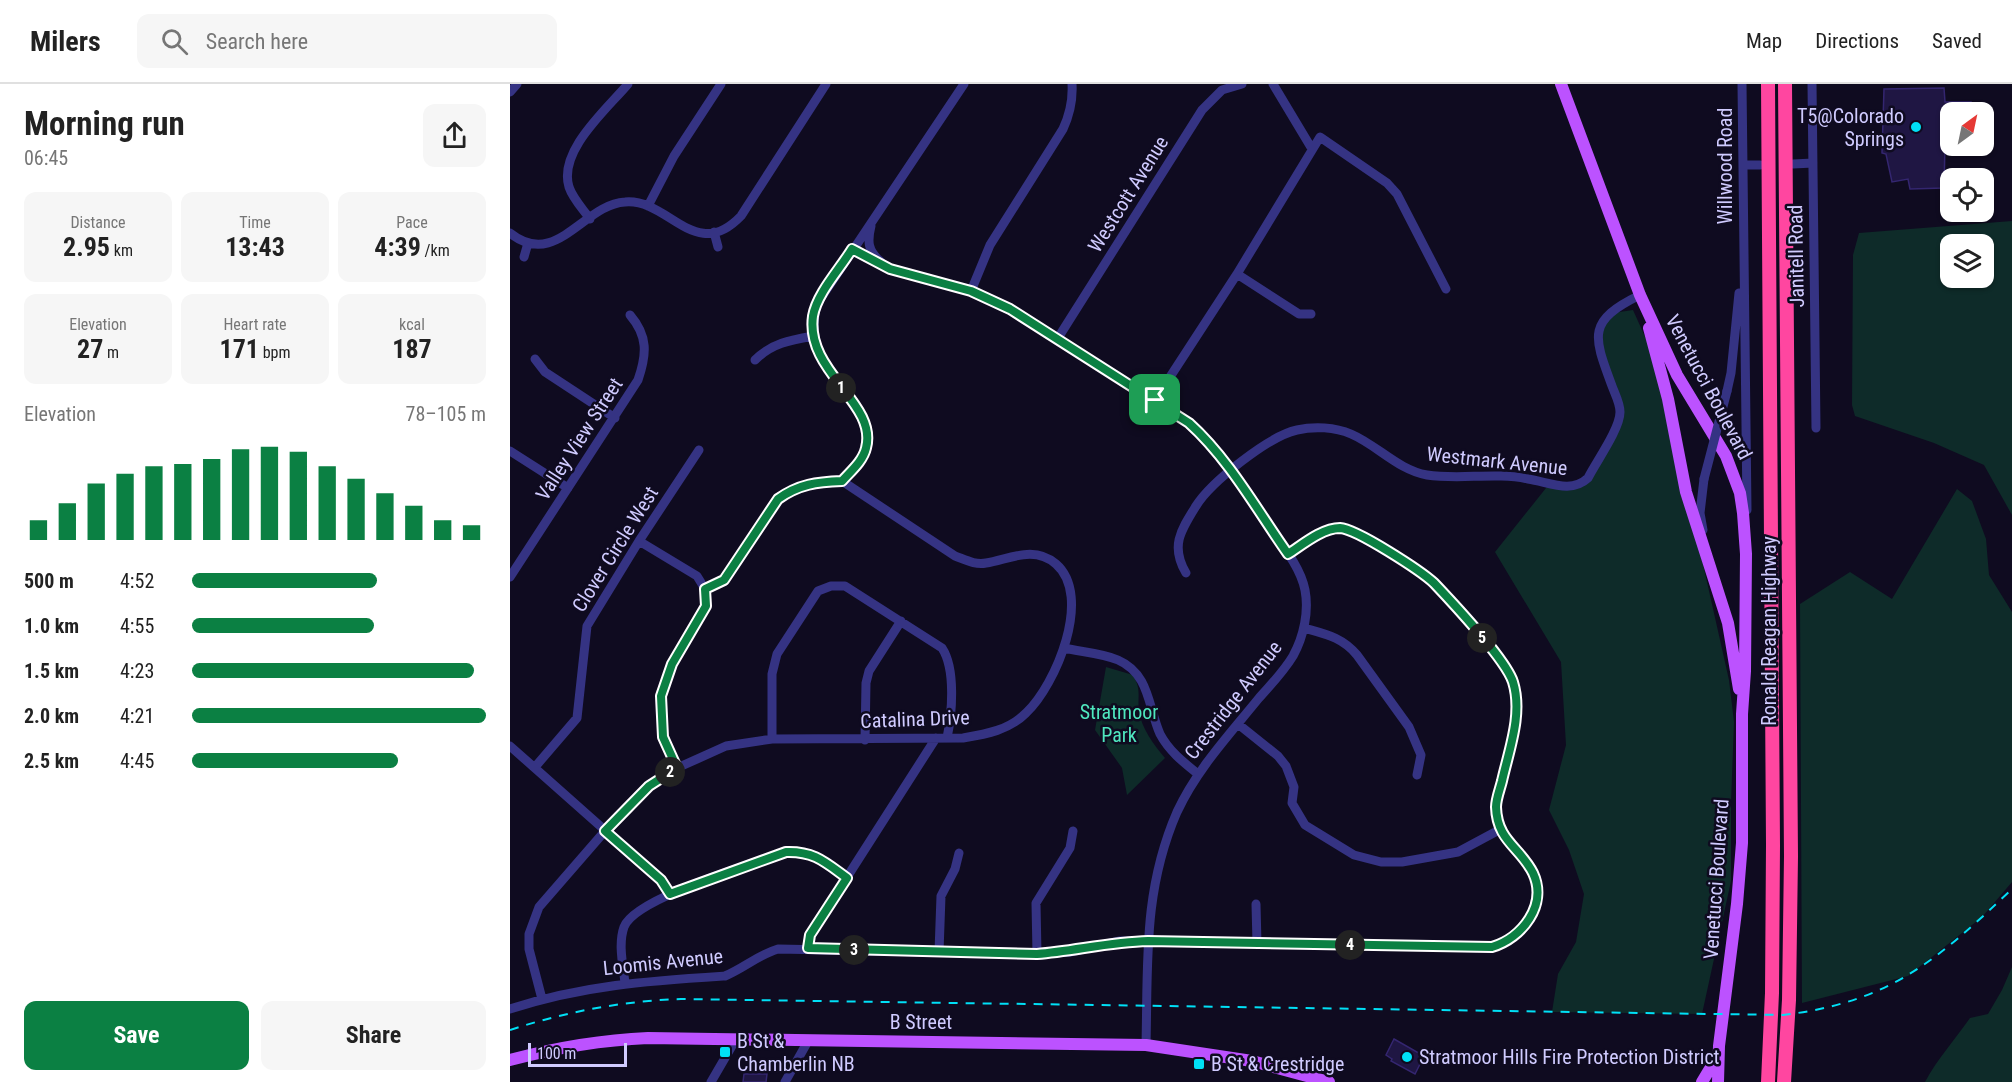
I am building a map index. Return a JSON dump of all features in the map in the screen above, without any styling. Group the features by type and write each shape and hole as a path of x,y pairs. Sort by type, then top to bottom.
{"highway":[{"name":"Ronald Reagan Highway","path":"1768,84 1773,845 1772,993 1768,1082"},
{"name":"Ronald Reagan Highway","path":"1784,1082 1789,1000 1791,856 1785,84"}],"main road":[{"name":"Venetucci Boulevard","path":"1561,84 1640,294 1677,375 1726,456 1734,474 1743,513 1746,554 1742,843 1737,904 1719,1046 1718,1082"},
{"name":"Venetucci Boulevard","path":"1640,294 1668,399 1686,492 1734,648 1742,714"},
{"name":"B Street","path":"510,1060 545,1051 614,1039 1146,1045 1252,1061 1329,1082"},
{"name":"Venetucci Boulevard","path":"1711,1082 1719,1046"},
{"path":"1702,1082 1714,1062"}],"street":[{"path":"510,92 517,84"},
{"path":"590,219 570,190 567,177 569,160 578,144 628,84"},
{"path":"648,206 674,156 721,84"},
{"path":"510,233 528,243 550,243 560,239 610,206 623,201 648,206 682,228 702,234 734,224 826,84"},
{"path":"705,589 724,580 778,499 791,490 809,483 842,481 857,465 866,448 868,430 861,414 826,369 819,354 814,336 813,318 816,304 964,84"},
{"path":"971,291 990,245 1063,129 1070,114 1073,98 1071,84"},
{"name":"Westcott Avenue","path":"1058,338 1202,110 1222,90 1242,84"},
{"path":"1273,84 1312,149"},
{"name":"Willwood Road","path":"1742,84 1746,554"},
{"name":"Janitell Road","path":"1812,84 1816,428"},
{"path":"1155,400 1238,274 1320,137 1387,183 1397,194 1446,289"},
{"path":"1793,164 1813,163"},
{"path":"1743,165 1760,165"},
{"path":"873,217 868,235 870,250 890,269"},
{"path":"714,232 718,248"},
{"path":"524,257 528,243"},
{"name":"Crestridge Avenue","path":"852,249 890,269 971,291 1010,309 1155,400 1205,438 1230,470 1297,569 1305,591 1304,628 1293,655 1198,774 1179,810 1158,866 1151,899 1148,941 1146,1045"},
{"name":"Willwood Road","path":"1713,574 1700,513 1704,479 1727,391 1738,314 1743,249"},
{"path":"1238,274 1299,314 1311,314"},
{"name":"Westmark Avenue","path":"1186,573 1178,560 1177,544 1184,526 1199,501 1230,470 1280,436 1296,430 1331,429 1351,434 1406,468 1426,475 1525,478 1571,488 1581,484 1588,478 1621,413 1598,345 1600,324 1606,314 1640,294"},
{"name":"Valley View Street","path":"510,577 638,380 644,358 641,328 630,315"},
{"path":"754,360 766,349 780,343 814,336"},
{"path":"535,359 545,372 615,418"},
{"name":"Clover Circle West","path":"535,767 577,718 587,626 699,450"},
{"path":"510,451 568,488"},
{"name":"Catalina Drive","path":"542,999 529,949 532,920 538,907 605,831 649,786 677,768 726,746 772,739 963,738 993,733 1026,714 1050,683 1064,648 1073,597 1067,576 1055,563 1037,554 1020,554 985,563 971,563 955,556 842,481"},
{"path":"1238,724 1278,756 1286,766 1293,787 1292,803 1305,825 1354,855 1381,861 1402,862 1458,852 1500,830 1496,806 1517,710 1513,683 1504,664 1432,582 1363,536 1340,528 1323,532 1288,554"},
{"path":"639,541 697,576 705,589 706,606 672,664 661,696 663,737 677,768"},
{"path":"772,739 772,674 777,654 818,591 831,586 845,586 942,648 949,659 951,717 947,738"},
{"path":"865,740 866,683 869,671 901,621"},
{"path":"1304,628 1335,636 1348,644 1357,655 1409,727 1421,755 1417,775"},
{"path":"1064,648 1117,659 1130,667 1145,686 1160,733 1172,752 1198,774"},
{"path":"808,948 810,935 936,738"},
{"path":"510,746 661,880 670,894"},
{"name":"Loomis Avenue","path":"510,1009 575,991 625,983 725,976 736,972 761,954 778,949 1037,954 1070,952 1120,942 1148,941 1492,947 1507,943 1525,927 1531,917 1536,886 1532,873 1500,830"},
{"path":"1037,954 1036,903 1070,848 1073,831"},
{"path":"625,983 621,941 629,917 670,894 786,852 814,855 847,878"},
{"path":"939,952 941,896 955,869 959,853"},
{"path":"1256,904 1257,944"},
{"path":"711,1082 736,1039"},
{"path":"785,1082 808,1041"}],"green space":[{"path":"2012,221 2012,515 1984,465 1934,443 1855,416 1852,405 1853,255 1859,233"},
{"path":"1633,310 1659,368 1729,680 1734,722 1731,881 1702,1014 1552,1012 1558,974 1576,942 1584,894 1569,850 1549,810 1566,745 1561,662 1495,552 1550,483 1571,488 1588,478 1616,426 1619,404 1598,344 1606,314"},
{"path":"1957,489 1972,501 1986,539 1989,575 2012,612 2012,882 1982,917 1908,976 1802,1003 1800,604 1850,572 1892,599"},
{"name":"Stratmoor Park","path":"1106,667 1133,675 1138,690 1139,712 1143,725 1165,758 1127,795 1122,768 1095,730"},
{"path":"2012,967 2012,1082 1925,1082 1970,1018 1988,1014"}],"building":[{"name":"T5@Colorado Springs","path":"1944,88 1945,102 1940,102 1940,156 1945,156 1944,168 1940,168 1940,188 1910,189 1908,179 1892,182 1886,154 1882,153 1884,89"},
{"name":"Stratmoor Hills Fire Protection District","path":"1394,1039 1424,1056 1415,1074 1391,1061 1392,1059 1386,1055"},
{"path":"744,1074 767,1074 766,1082 743,1082"}],"railway":[{"path":"510,1030 594,1008 681,999 1783,1015 1821,1009 1854,1000 1910,974 1960,937 2012,889"}],"place":[{"name":"T5@Colorado Springs","path":"1916,127"},
{"name":"B St & Chamberlin NB","path":"725,1052"},
{"name":"Stratmoor Hills Fire Protection District","path":"1407,1057"},
{"name":"B St & Crestridge","path":"1199,1064"}],"route":[{"path":"852,249 890,269 971,291 1010,309 1155,400 1189,423 1205,438 1288,554 1323,532 1340,528 1363,536 1432,582 1504,664 1513,683 1517,710 1496,806 1500,830 1532,873 1536,886 1531,917 1525,927 1507,943 1492,947 1148,941 1120,942 1070,952 1037,954 808,948 810,935 847,878 814,855 786,852 670,894 661,880 605,831 649,786 677,768 663,737 660,716 661,696 672,664 706,606 705,589 724,580 778,499 791,490 809,483 842,481 857,465 866,448 868,430 861,414 826,369 814,336 813,318 816,304 852,249"}]}
